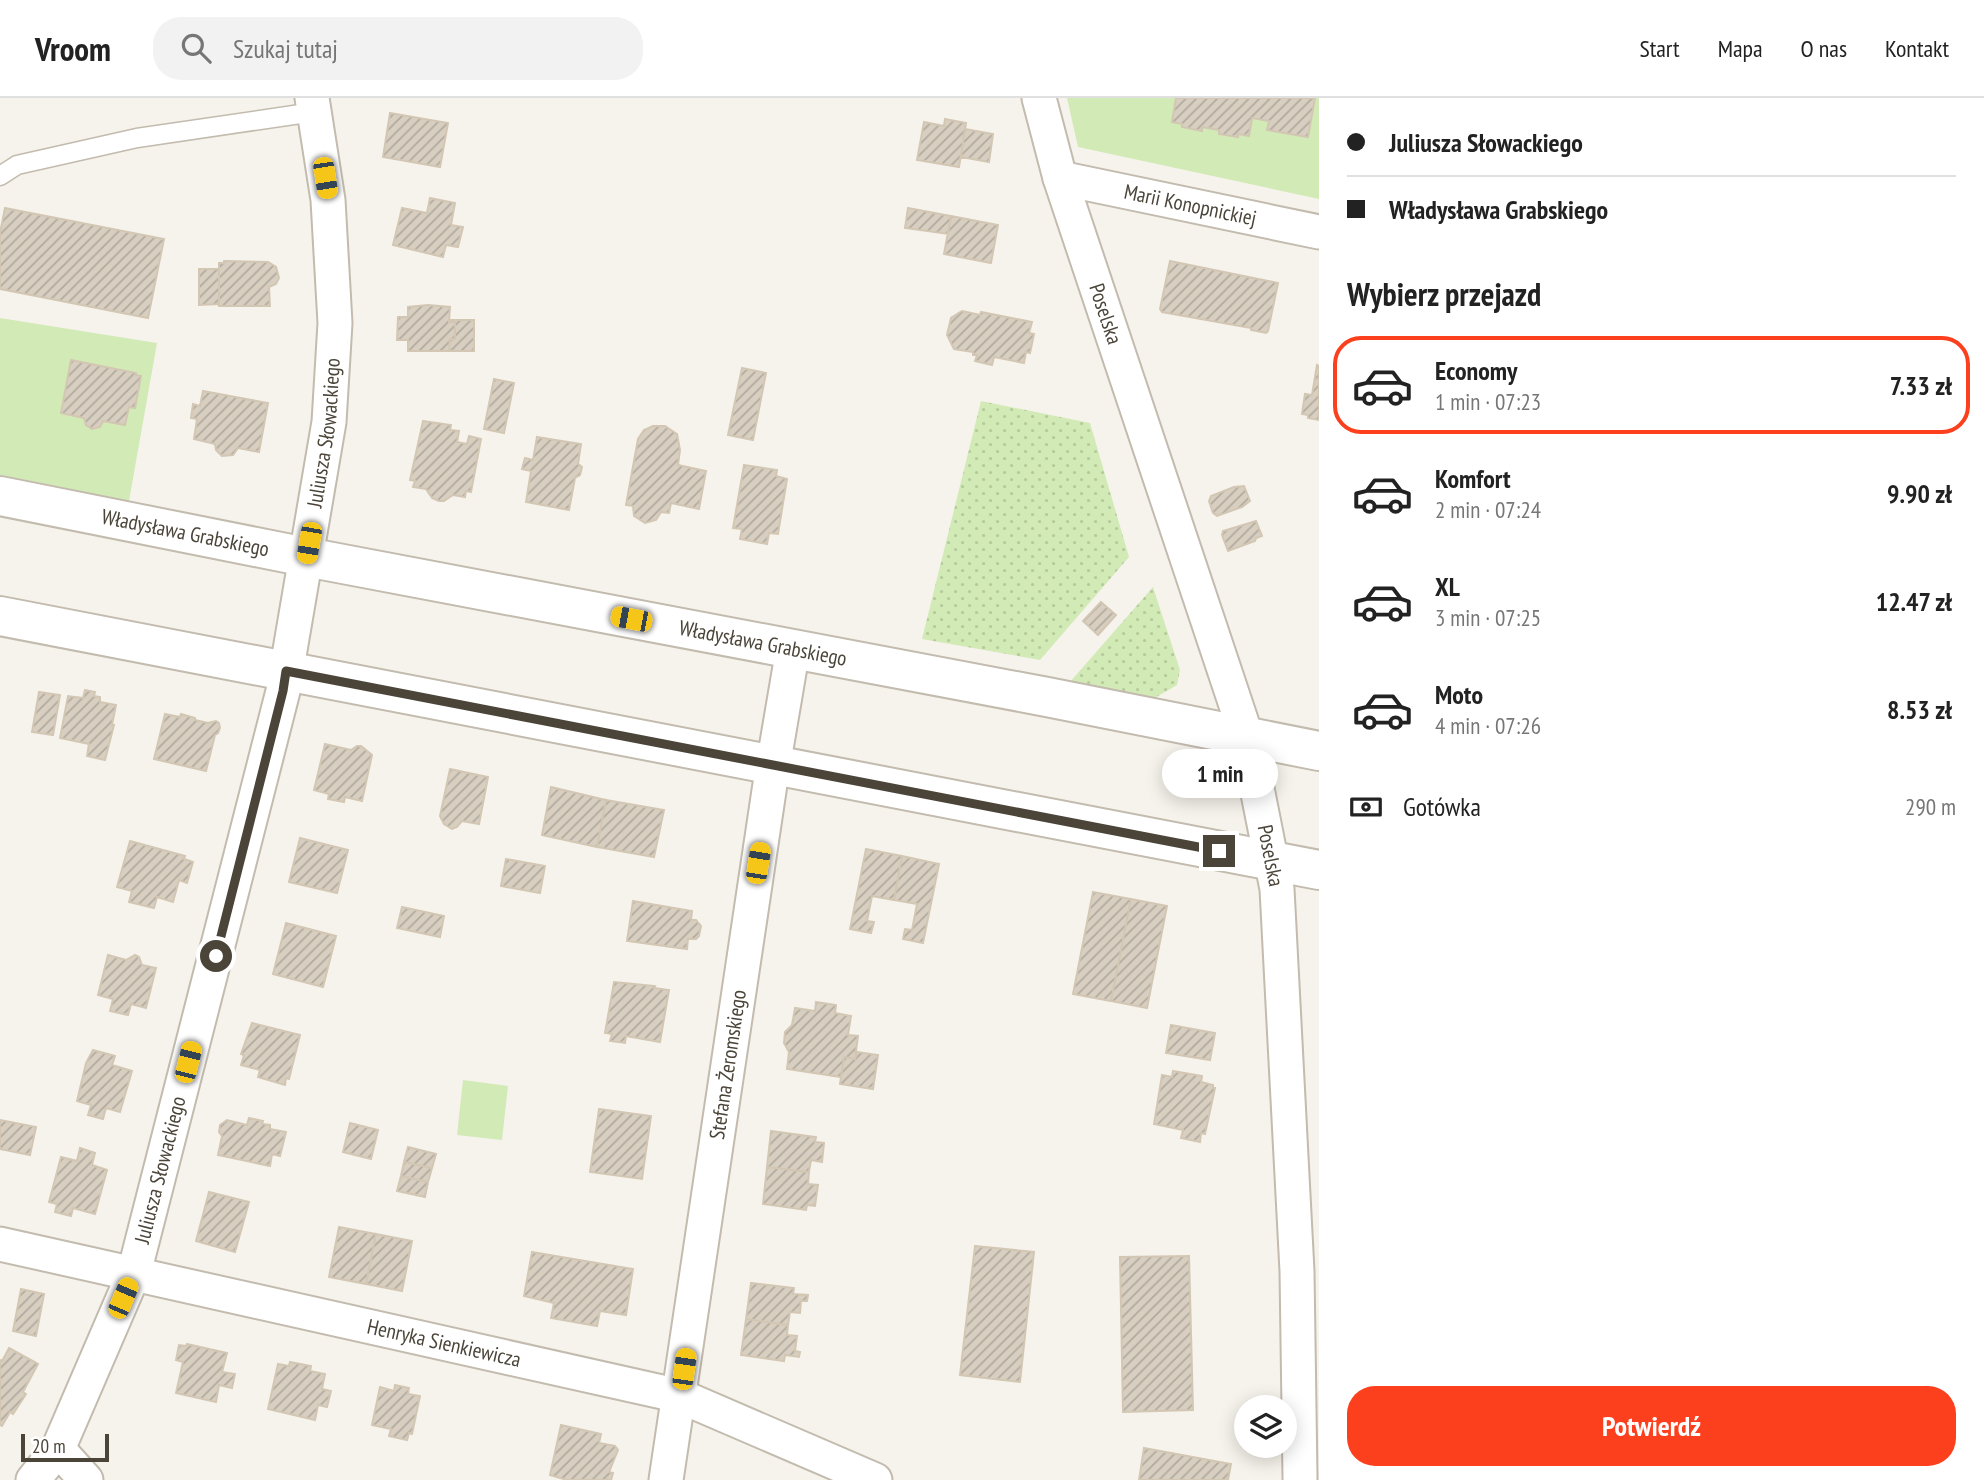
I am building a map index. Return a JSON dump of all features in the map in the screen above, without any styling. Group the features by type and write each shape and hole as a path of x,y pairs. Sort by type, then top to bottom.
{"street":[{"name":"Poselska","path":"1039,98 1060,178 1247,737 1272,861 1277,889 1308,1271 1300,1478"},
{"name":"Juliusza Słowackiego","path":"33,1480 58,1449 134,1273 286,671 330,422 335,323 328,200 313,105"},
{"name":"Marii Konopnickiej","path":"1060,178 1319,232"},
{"name":"Władysława Grabskiego","path":"0,496 306,558 1319,751"},
{"path":"0,616 1319,870"},
{"name":"Stefana Żeromskiego","path":"666,1480 773,764 793,649"},
{"name":"Henryka Sienkiewicza","path":"0,1244 680,1395 875,1480"},
{"path":"58,1449 86,1480"}],"lane":[{"path":"0,176 17,165 137,138 313,105"}],"green space":[{"path":"1067,98 1319,98 1319,199 1078,147"},
{"path":"0,318 157,343 129,501 0,475"},
{"path":"981,401 1090,423 1129,557 1040,660 922,639"},
{"path":"1153,587 1180,670 1177,685 1153,699 1070,682"},
{"path":"463,1080 508,1086 502,1140 457,1135"}],"building":[{"path":"1176,98 1315,98 1308,137 1267,130 1269,121 1252,118 1249,136 1238,134 1238,137 1219,134 1219,130 1202,127 1202,131 1182,127 1182,124 1172,122"},
{"path":"390,113 448,123 440,167 383,157"},
{"path":"945,119 966,123 959,167 917,160 924,122 944,126"},
{"path":"965,129 993,134 989,162 961,157"},
{"path":"430,198 455,203 451,225 463,227 458,247 446,245 443,257 393,245 402,208 427,213"},
{"path":"5,208 164,239 148,318 0,289 0,233"},
{"path":"908,208 951,216 948,234 905,228"},
{"path":"951,216 998,225 991,263 944,254"},
{"path":"1170,261 1278,283 1268,331 1266,333 1162,312 1160,309"},
{"path":"268,262 276,267 279,278 276,284 269,287 270,306 219,306 219,263"},
{"path":"199,269 219,269 219,304 199,305"},
{"path":"408,307 450,307 449,322 455,322 455,339 450,339 449,351 408,351 408,340 397,340 398,317 408,317"},
{"path":"962,311 1032,322 1029,333 1034,334 1030,353 1026,352 1024,363 994,357 992,365 975,361 977,355 973,355 973,352 954,349 947,335 951,318"},
{"path":"449,320 474,320 474,351 449,351 450,339 455,339 455,322"},
{"path":"71,360 141,376 135,408 129,407 125,425 103,421 100,427 92,429 86,425 84,418 61,413"},
{"path":"1317,365 1319,420 1302,414 1305,394 1312,395"},
{"path":"742,368 766,373 753,440 728,435"},
{"path":"494,379 514,383 504,433 484,429"},
{"path":"203,391 268,403 259,452 238,448 233,455 222,456 216,450 215,444 194,439 197,419 191,418 193,404 200,406"},
{"path":"423,421 451,425 450,430 459,431 457,442 467,444 469,436 481,439 471,492 466,491 465,497 453,495 439,501 432,498 426,489 413,487 415,481 410,480"},
{"path":"653,426 665,426 677,434 680,450 678,465 706,471 699,509 671,503 669,513 661,512 656,520 645,523 634,516 633,506 626,505 638,439 644,430"},
{"path":"537,437 581,444 578,464 582,467 580,475 575,478 569,510 526,502 531,471 522,469 525,458 533,460"},
{"path":"744,465 777,470 776,476 787,479 778,534 769,533 767,544 740,539 742,529 733,528"},
{"path":"1244,486 1250,501 1242,507 1217,516 1213,513 1209,501 1211,496"},
{"path":"1256,521 1262,536 1228,551 1223,531"},
{"path":"1101,602 1116,615 1098,635 1083,621"},
{"path":"85,690 95,692 94,696 100,697 100,702 116,705 105,760 87,756 89,744 60,738 68,696 83,698"},
{"path":"39,692 60,695 53,735 32,732"},
{"path":"165,714 180,717 181,714 195,720 219,723 220,728 215,735 206,771 154,759"},
{"path":"325,744 351,750 361,746 372,755 362,801 345,797 344,802 328,799 329,794 314,790"},
{"path":"450,769 488,777 479,824 462,821 452,829 444,824 440,816"},
{"path":"551,787 606,800 597,847 542,835"},
{"path":"606,800 664,810 654,857 597,847"},
{"path":"300,838 348,850 337,893 289,882"},
{"path":"130,841 185,856 184,859 193,862 187,883 179,880 173,902 157,897 154,908 129,902 132,891 117,887"},
{"path":"866,849 902,856 894,900 872,896 867,921 874,922 871,933 850,929"},
{"path":"902,856 939,864 923,943 903,939 905,929 912,930 917,904 894,900"},
{"path":"506,859 545,866 540,893 501,886"},
{"path":"1093,892 1131,899 1111,1001 1073,994"},
{"path":"1131,899 1167,906 1147,1008 1111,1001"},
{"path":"633,901 692,911 691,920 696,920 701,926 699,936 696,939 688,939 687,949 627,941"},
{"path":"402,907 444,916 440,937 397,928"},
{"path":"286,923 336,936 323,987 273,974"},
{"path":"108,955 126,960 135,955 139,957 142,965 156,968 146,1008 131,1004 128,1015 110,1011 113,999 98,995"},
{"path":"614,982 669,990 660,1042 626,1036 625,1043 610,1041 612,1034 605,1033"},
{"path":"816,1002 836,1005 835,1013 851,1016 848,1035 858,1036 855,1059 844,1057 841,1077 787,1069 789,1052 784,1043 785,1032 792,1025 795,1008 815,1011"},
{"path":"252,1023 300,1035 289,1079 286,1078 285,1085 258,1077 260,1070 241,1065 244,1055 241,1054"},
{"path":"1171,1025 1215,1033 1210,1060 1166,1053"},
{"path":"93,1050 115,1056 112,1065 132,1071 120,1112 106,1108 103,1119 88,1115 91,1105 77,1101 86,1063"},
{"path":"857,1052 878,1055 873,1089 840,1084 844,1057 855,1059"},
{"path":"1173,1071 1202,1076 1201,1082 1215,1088 1205,1134 1201,1133 1200,1142 1181,1138 1183,1130 1154,1124 1162,1075 1172,1077"},
{"path":"599,1109 651,1116 642,1179 590,1172"},
{"path":"249,1118 263,1121 262,1124 270,1125 270,1129 286,1132 280,1156 272,1154 270,1166 218,1155 222,1136 219,1132 220,1125 227,1120 247,1125"},
{"path":"0,1120 36,1127 30,1155 0,1149"},
{"path":"350,1123 378,1130 371,1159 343,1152"},
{"path":"771,1131 816,1137 815,1142 824,1143 822,1162 811,1160 809,1172 767,1167"},
{"path":"408,1147 436,1154 432,1168 404,1162"},
{"path":"80,1148 95,1153 92,1165 107,1170 95,1214 73,1208 71,1216 55,1212 57,1204 49,1202 61,1157 77,1161"},
{"path":"404,1162 432,1168 428,1182 401,1176"},
{"path":"767,1167 809,1172 808,1184 818,1185 815,1206 807,1205 806,1210 763,1204"},
{"path":"401,1176 428,1182 425,1197 397,1191"},
{"path":"209,1192 249,1202 235,1252 196,1241"},
{"path":"339,1227 376,1234 366,1284 329,1277"},
{"path":"376,1234 412,1241 402,1291 366,1284"},
{"path":"975,1246 1034,1252 1020,1382 960,1375"},
{"path":"532,1252 633,1269 626,1315 600,1311 597,1326 551,1318 554,1303 524,1296"},
{"path":"1189,1256 1193,1410 1123,1412 1120,1257"},
{"path":"751,1283 794,1288 793,1294 808,1295 807,1301 801,1301 800,1313 790,1312 788,1325 746,1319"},
{"path":"21,1289 44,1294 36,1336 13,1331"},
{"path":"746,1319 788,1325 787,1335 797,1336 795,1351 800,1352 799,1357 785,1355 784,1361 741,1355"},
{"path":"187,1344 227,1353 222,1372 235,1374 232,1388 219,1385 216,1402 176,1393 183,1362 176,1360 179,1345"},
{"path":"9,1348 38,1364 23,1392 26,1394 2,1426 0,1360 2,1361"},
{"path":"290,1362 311,1366 310,1371 325,1374 322,1389 331,1391 327,1407 318,1405 315,1420 268,1409 278,1364 289,1366"},
{"path":"395,1385 409,1388 408,1394 420,1396 412,1434 409,1433 407,1440 389,1436 391,1429 372,1425 380,1387 394,1391"},
{"path":"561,1425 601,1434 599,1443 615,1446 618,1450 609,1472 613,1473 611,1480 567,1480 550,1475"},
{"path":"1144,1448 1231,1464 1228,1480 1139,1480"}],"route":[{"path":"216,956 286,671 1219,851"}]}
